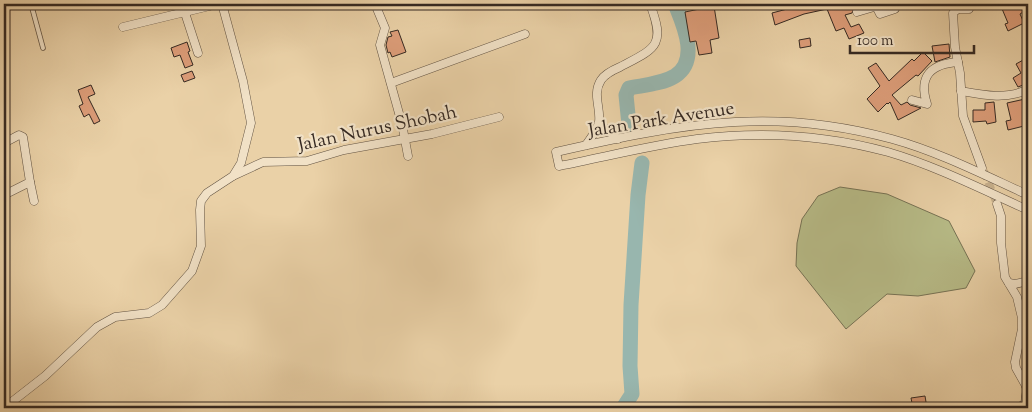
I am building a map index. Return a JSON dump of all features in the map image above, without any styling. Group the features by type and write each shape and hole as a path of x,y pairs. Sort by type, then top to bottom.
{"street":[{"path":"123,27 220,4 243,80 251,123 241,163 233,176"},
{"path":"375,4 385,28 380,43 406,139 408,156"},
{"path":"586,145 599,123 596,92 601,80 609,72 649,52 656,42 659,33 650,4"},
{"path":"857,12 874,7 882,14 895,9 895,4"},
{"path":"972,4 969,9 958,9 953,13 962,116 982,168"},
{"path":"184,13 198,53"},
{"path":"390,83 525,34"},
{"path":"912,100 927,104 924,94 926,78 941,64 958,62"},
{"path":"961,91 995,96 1013,95 1028,89"},
{"name":"Jalan Nurus Shobah","path":"4,408 45,376 97,327 115,317 150,313 162,304 192,271 197,260 201,246 200,210 202,201 207,193 233,176 263,162 301,162 344,150 406,139 499,117"},
{"name":"Jalan Park Avenue","path":"1028,195 934,154 894,140 856,130 780,121 735,122 694,126 556,152 559,166 704,138 736,135 780,135 819,139 890,152 937,170 1028,210"},
{"path":"599,123 618,140"},
{"path":"819,139 821,125"},
{"path":"5,141 20,135 24,138 34,201"},
{"path":"4,195 30,182"},
{"path":"997,204 1000,216 1005,277 1017,297 1022,318 1022,329 1015,362 1027,389 1027,403 1016,408"},
{"path":"1009,282 1014,284 1028,281"}],"lane":[{"path":"31,4 43,48"}],"green space":[{"path":"840,187 887,194 949,221 975,271 966,288 918,296 887,294 846,329 796,266 797,243 802,219 818,196"}],"building":[{"path":"790,4 865,4 855,7 852,13 845,15 851,27 859,24 864,33 849,39 844,28 836,31 827,9 804,14 775,25 772,13 791,8"},
{"path":"1000,4 1028,4 1028,9 1020,14 1024,23 1008,31 1005,24 1008,23"},
{"path":"714,6 719,38 710,40 712,53 699,55 696,41 690,42 685,12"},
{"path":"398,30 406,52 392,57 390,52 388,53 386,45 388,37 392,36 390,32"},
{"path":"810,38 811,46 800,48 799,40"},
{"path":"187,42 190,51 188,52 193,65 185,68 180,55 174,57 171,48"},
{"path":"949,44 950,57 935,62 932,46"},
{"path":"923,52 932,61 918,76 916,75 892,95 901,105 907,102 910,105 921,108 898,120 890,102 878,112 867,99 880,86 868,68 876,63 889,81 912,59 914,61"},
{"path":"1028,59 1028,83 1018,87 1013,78 1021,73 1016,64"},
{"path":"192,71 195,78 184,82 181,75"},
{"path":"91,85 95,94 88,97 100,121 94,124 89,114 84,117 79,106 83,104 78,90"},
{"path":"1028,95 1028,125 1008,130 1006,121 1011,120 1007,103 1025,99 1024,97"},
{"path":"994,102 996,122 987,124 986,121 973,122 973,110 985,110 985,103"},
{"path":"925,396 927,408 913,408 911,398"}],"waterway":[{"path":"629,125 626,95 629,88 670,79 683,69 687,61 688,51 685,31 675,4"},
{"path":"623,408 632,394 630,366 631,305 638,195 642,163"}],"tunnel":[{"path":"984,171 997,204"}]}
